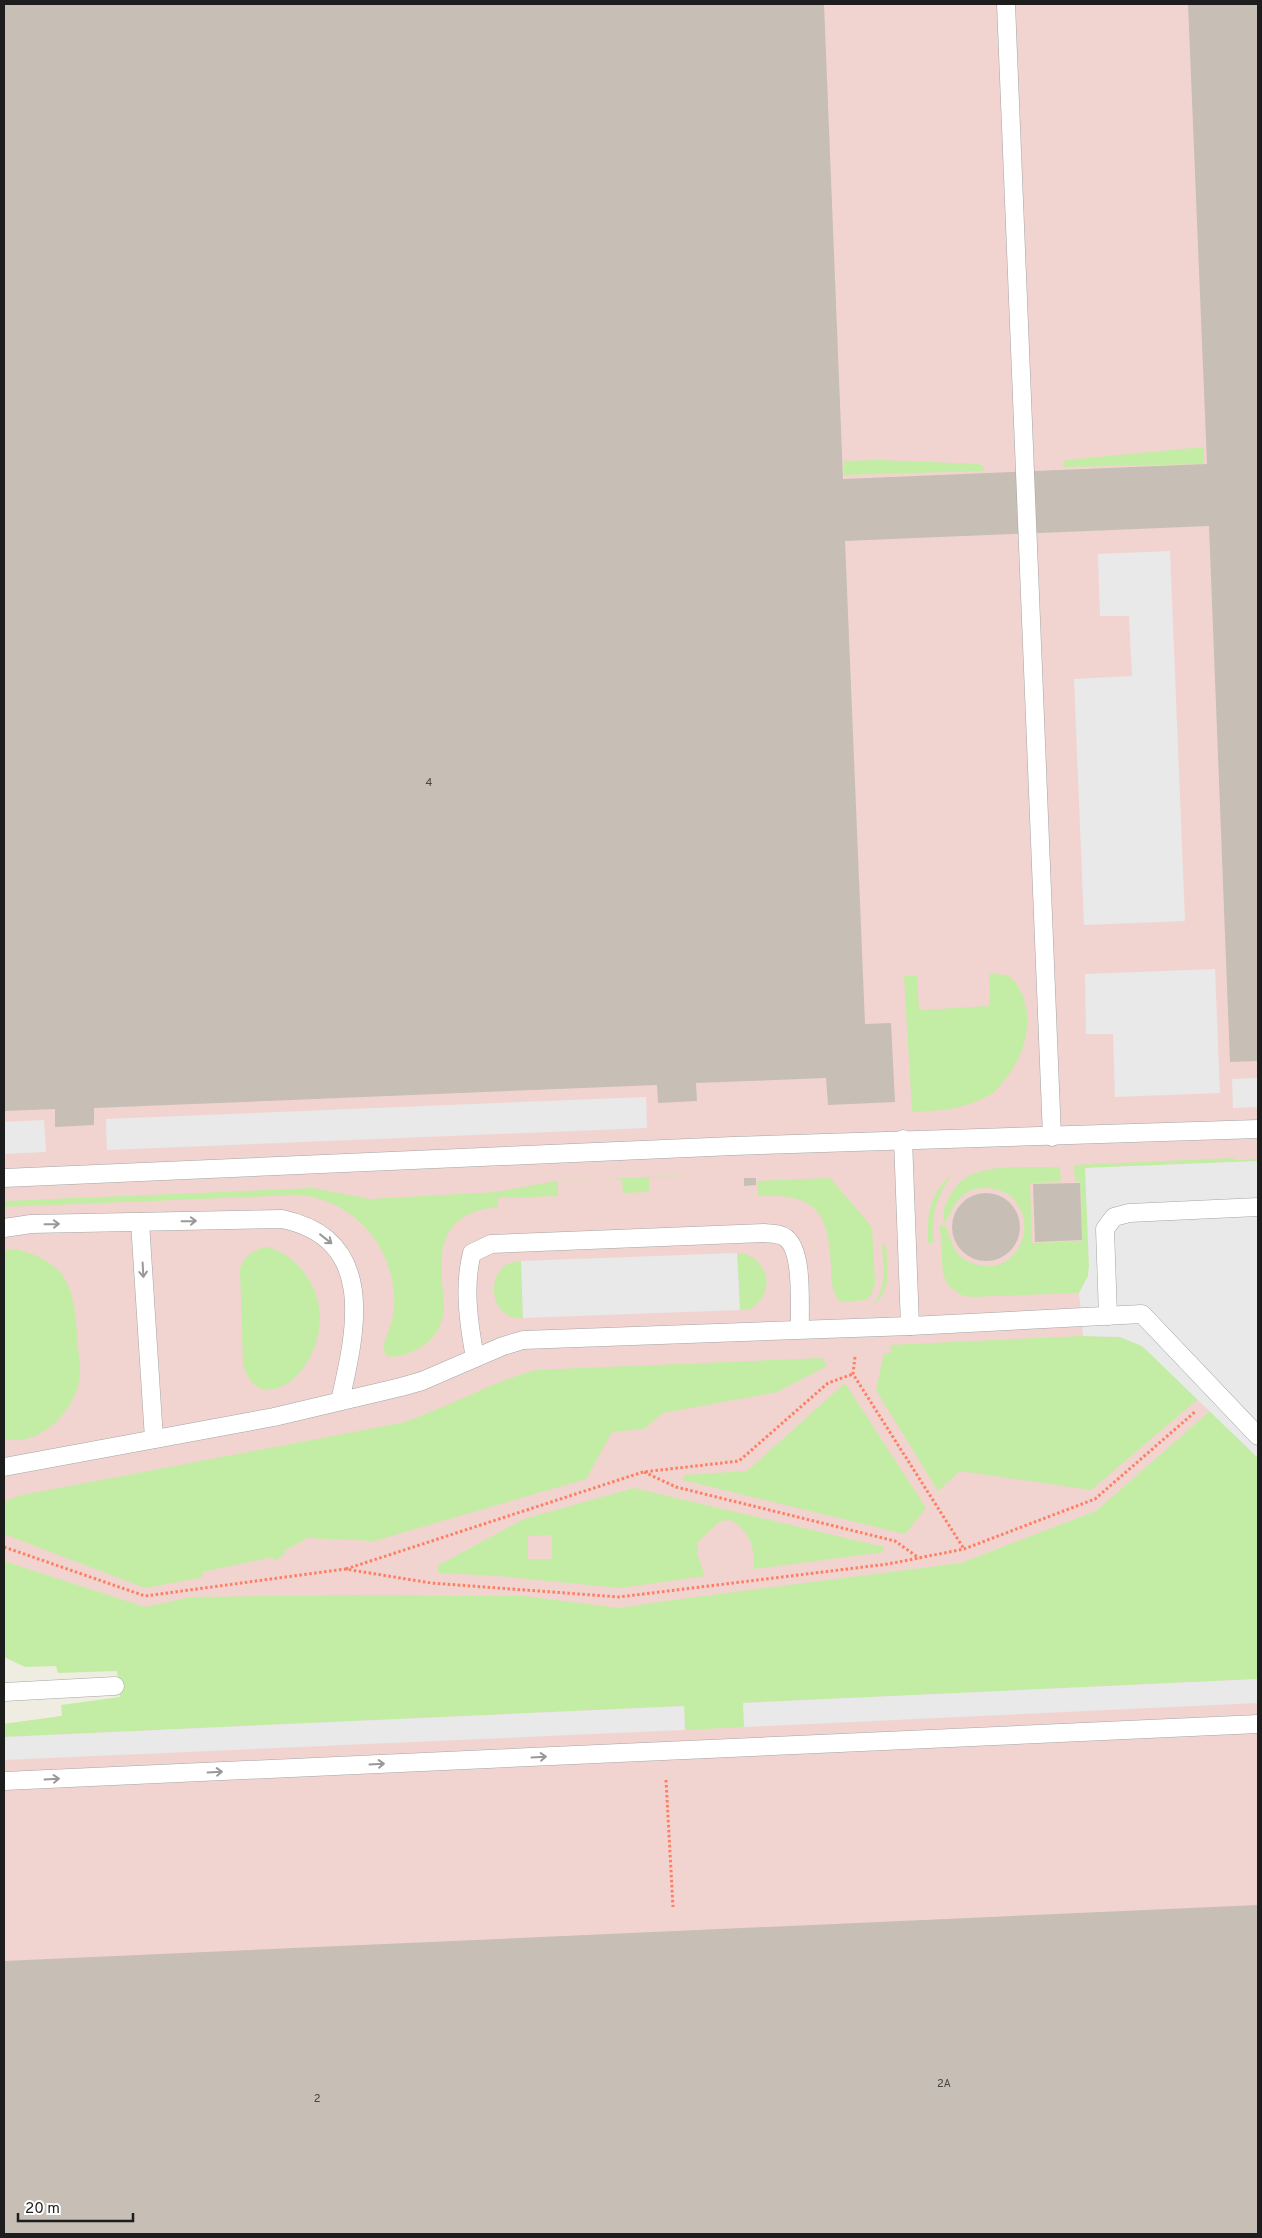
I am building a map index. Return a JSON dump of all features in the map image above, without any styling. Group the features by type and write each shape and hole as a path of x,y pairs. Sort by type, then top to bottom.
{"lane":[{"path":"1006,4 1052,1137"},
{"path":"4,1178 903,1140 1052,1137 1258,1128"},
{"path":"903,1140 910,1326"},
{"path":"1108,1316 1105,1229 1114,1217 1129,1213 1258,1208"},
{"path":"4,1228 31,1224 282,1219 311,1230 333,1245 343,1257 349,1268 354,1288 354,1335 340,1401"},
{"path":"140,1222 154,1439"},
{"path":"474,1358 469,1319 469,1264 472,1254 491,1244 764,1233 781,1235 788,1239 796,1256 800,1329"},
{"path":"4,1467 274,1417 408,1385 503,1346 538,1339 910,1326 1142,1314 1258,1436"},
{"path":"4,1692 114,1686"},
{"path":"4,1781 1258,1724"}],"path":[{"path":"856,1350 853,1374 964,1549"},
{"path":"4,1547 145,1596 345,1569 643,1472 738,1462 828,1383 853,1374"},
{"path":"345,1569 431,1583 619,1597 888,1564 964,1549 1095,1499 1218,1392"},
{"path":"643,1472 676,1487 895,1541 918,1558"},
{"path":"666,1777 672,1907"}],"shaded area":[{"path":"4,4 1258,4 1258,1619 67,1668 4,1589"},
{"path":"1170,551 1185,921 1084,925 1074,679 1132,676 1129,616 1100,616 1098,554"},
{"path":"1215,969 1220,1093 1115,1097 1113,1034 1086,1034 1085,974"},
{"path":"1258,1078 1258,1107 1233,1108 1232,1079"},
{"path":"646,1097 647,1128 107,1150 106,1119"},
{"path":"44,1120 46,1152 4,1154 4,1122"},
{"path":"1258,1161 1258,1458 1142,1346 1120,1337 1083,1336 1079,1293 1088,1276 1089,1266 1085,1168"},
{"path":"737,1253 740,1310 523,1318 521,1261"},
{"path":"1258,1651 1258,2234 4,2234 4,1724 62,1716"},
{"path":"1258,1679 1258,1703 744,1727 743,1703"},
{"path":"684,1706 685,1730 4,1760 4,1737"}],"green space":[{"path":"1204,447 1204,464 1064,467 1063,463 1066,460"},
{"path":"879,460 979,464 984,467 984,471 844,475 844,461"},
{"path":"989,973 1006,975 1012,978 1025,1002 1027,1026 1022,1050 1017,1061 993,1093 974,1103 954,1108 912,1112 904,976 917,976 919,1010 990,1006"},
{"path":"1234,1158 1235,1160 1258,1159 1258,1161 1086,1168 1089,1266 1088,1276 1079,1293 971,1297 961,1295 948,1285 943,1274 940,1225 946,1226 952,1244 958,1254 965,1260 978,1265 992,1266 1005,1262 1014,1254 1021,1243 1024,1231 1023,1218 1019,1206 1009,1195 996,1189 981,1188 965,1194 956,1203 944,1223 944,1210 949,1197 964,1179 973,1174 997,1168 1060,1167 1061,1182 1030,1183 1032,1243 1082,1241 1080,1181 1075,1181 1074,1165"},
{"path":"952,1174 938,1199 933,1223 933,1243 928,1243 928,1223 931,1205 938,1189"},
{"path":"700,1175 649,1178 649,1192 623,1193 622,1179 558,1181 558,1196 498,1198 498,1207 469,1214 451,1229 442,1251 441,1265 444,1302 443,1318 439,1328 433,1337 421,1347 396,1357 386,1355 383,1348 394,1307 393,1286 389,1267 381,1249 370,1232 356,1218 339,1207 321,1199 300,1195 4,1207 4,1201 313,1188 370,1199 496,1192 556,1181"},
{"path":"830,1178 872,1227 875,1283 871,1295 866,1300 841,1302 835,1294 827,1231 815,1209 806,1202 793,1198 758,1196 757,1181"},
{"path":"886,1244 888,1278 883,1293 871,1307 880,1293 882,1285 882,1245"},
{"path":"269,1247 288,1257 303,1271 311,1283 319,1309 318,1334 310,1357 298,1375 282,1386 267,1390 253,1383 243,1365 240,1268 251,1253"},
{"path":"17,1249 45,1260 60,1272 66,1280 75,1309 80,1375 78,1388 64,1413 43,1432 30,1438 17,1440 4,1439 4,1250"},
{"path":"737,1253 744,1254 757,1261 765,1272 766,1286 764,1294 751,1309 740,1310"},
{"path":"521,1261 523,1318 506,1314 500,1308 494,1292 498,1274 503,1267"},
{"path":"1083,1336 1120,1337 1142,1346 1198,1399 1091,1490 960,1471 938,1491 876,1390 884,1353 891,1353 890,1345"},
{"path":"822,1358 827,1366 777,1392 663,1413 644,1429 612,1432 586,1479 374,1541 308,1538 284,1551 285,1554 274,1561 273,1557 202,1572 203,1577 145,1588 4,1534 4,1502 17,1496 401,1423 518,1375 535,1370"},
{"path":"845,1383 926,1508 905,1534 682,1480 685,1475 747,1471"},
{"path":"1210,1411 1258,1458 1258,1679 743,1703 744,1727 685,1730 684,1706 4,1737 4,1724 62,1716 61,1705 120,1697 117,1671 58,1673 56,1666 25,1667 4,1657 4,1561 145,1607 191,1597 356,1595 522,1596 620,1608 961,1563 1096,1511"},
{"path":"634,1488 884,1547 884,1552 754,1569 750,1541 743,1530 731,1520 720,1521 698,1542 697,1554 705,1576 620,1588 499,1576 439,1573 437,1566 524,1519","holes":["552,1535 552,1559 528,1559 528,1536"]}],"building":[{"path":"4,4 824,4 843,479 1207,464 1188,4 1258,4 1258,1061 1230,1062 1209,526 845,541 865,1024 891,1023 895,1102 828,1105 826,1078 696,1083 697,1101 658,1103 657,1085 94,1108 94,1125 55,1127 55,1109 4,1111"},
{"path":"744,1178 756,1178 756,1185 744,1186"},
{"path":"1080,1183 1082,1240 1035,1242 1033,1184"},
{"path":"979,1193 993,1193 1005,1198 1015,1208 1020,1220 1020,1234 1015,1246 1005,1256 993,1261 979,1261 967,1256 957,1246 952,1234 952,1220 957,1208 967,1198"},
{"path":"1258,1905 1258,2234 4,2234 4,1961"}]}
